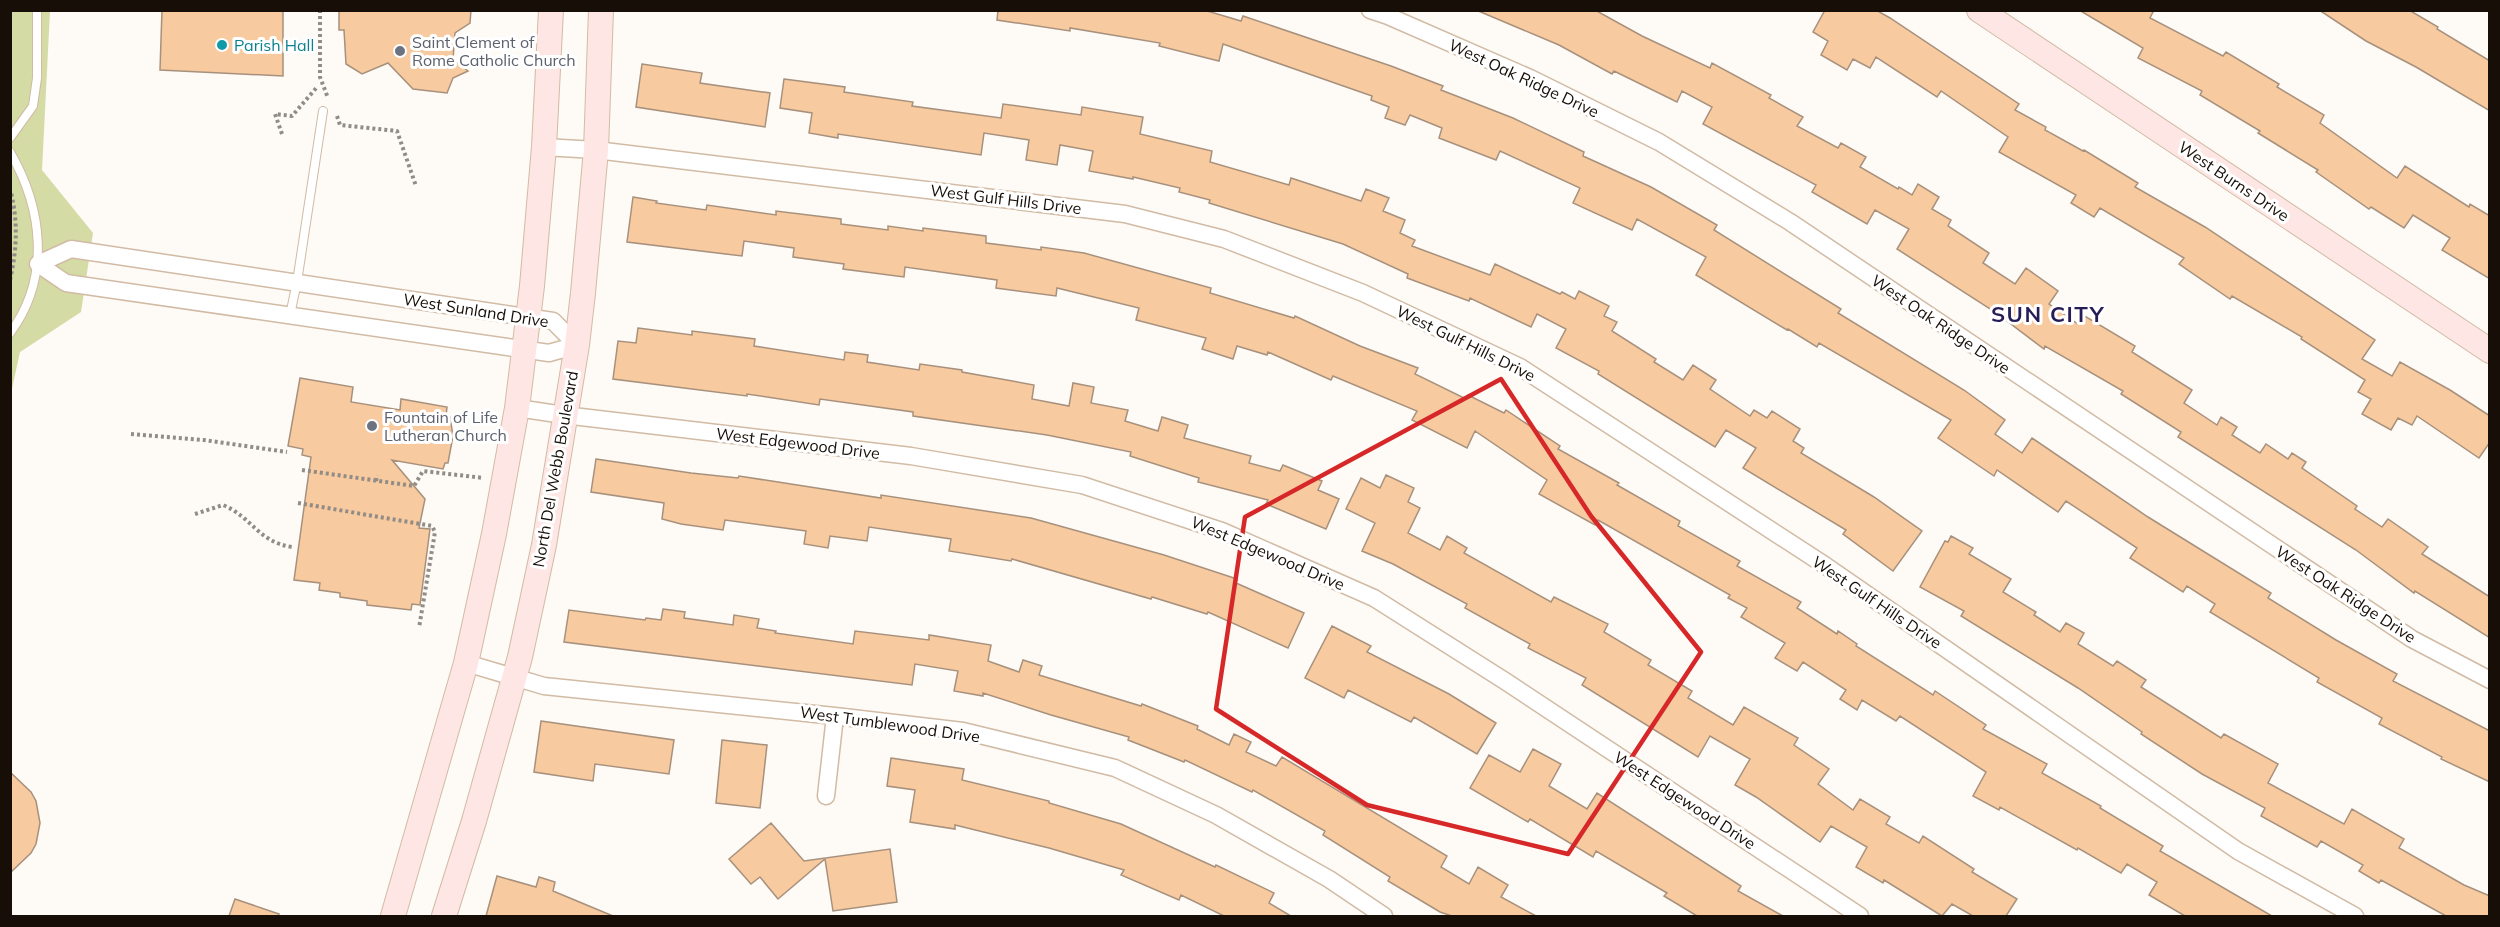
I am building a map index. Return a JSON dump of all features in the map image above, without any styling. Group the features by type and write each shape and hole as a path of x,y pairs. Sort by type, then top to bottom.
{"street":[{"path":"393,916 466,663 494,534 517,408 525,349 544,147 551,10"},
{"name":"North Del Webb Boulevard","path":"444,916 474,821 514,675 544,545 577,345 596,150 601,10"},
{"name":"West Oak Ridge Drive","path":"1370,10 1530,78 1659,142 1790,222 2412,639 2490,680"},
{"name":"West Burns Drive","path":"1979,10 2490,351"},
{"name":"West Gulf Hills Drive","path":"544,147 596,150 1125,213 1224,239 1363,293 1520,367 1826,566 2238,851 2355,916"},
{"name":"West Sunland Drive","path":"71,249 297,282 553,321 577,345 549,353 66,284 38,264 71,249"},
{"name":"West Edgewood Drive","path":"517,408 911,456 1082,485 1222,531 1374,598 1515,688 1860,916"},
{"name":"West Tumblewood Drive","path":"466,663 514,675 544,686 963,731 1116,768 1216,814 1329,879 1384,916"},
{"path":"826,796 836,716"}],"lane":[{"path":"10,138 33,105 37,78 37,10"},
{"path":"290,315 323,111"},
{"path":"10,152 24,177 39,235 38,264 26,307 10,333"}],"path":[{"path":"320,10 320,77 332,105"},
{"path":"282,134 275,114 292,116 318,87"},
{"path":"336,113 340,125 397,132 416,186"},
{"path":"10,192 17,225 15,260 10,280"},
{"path":"131,434 204,440 287,452"},
{"path":"302,471 414,486 423,471 485,478"},
{"path":"376,481 377,475"},
{"path":"298,503 432,526 435,532 419,628"},
{"path":"195,514 223,505 233,509 275,545 292,547"}],"highlighted area":[{"path":"1501,379 1591,516 1701,652 1568,854 1367,805 1216,709 1245,517"}],"green space":[{"path":"11,11 50,11 42,170 93,233 81,312 20,352 11,393"}],"building":[{"name":"Parish Hall","path":"162,10 283,10 283,76 160,70"},
{"name":"Saint Clement of Rome Catholic Church","path":"339,10 471,10 470,23 455,33 453,59 468,71 453,78 447,93 413,89 388,63 362,74 346,64 344,30 339,30"},
{"path":"998,10 1204,10 1241,21 1243,16 1443,86 1441,90 1513,118 1584,152 1583,156 1651,187 1717,225 1714,230 1841,309 1838,313 1964,390 2005,420 1995,434 2022,453 2032,438 2148,517 2271,593 2268,598 2397,674 2393,681 2490,731 2490,782 2441,759 2442,757 2379,724 2382,718 2317,682 2319,678 2210,612 2215,604 2187,586 2183,592 2130,558 2137,548 2066,501 2058,512 1997,470 1994,476 1938,438 1951,420 1819,343 1817,347 1787,330 1696,275 1706,257 1637,219 1632,230 1573,203 1580,188 1500,151 1496,160 1439,138 1442,128 1410,115 1405,125 1385,118 1389,107 1371,100 1372,96 1223,44 1219,61 1159,46 1160,43 1070,28 1070,31 997,20"},
{"path":"1476,10 1595,10 1642,36 1710,68 1712,63 1771,95 1769,98 1803,117 1797,126 1838,148 1841,143 1866,157 1860,167 1898,189 1899,187 1912,195 1918,184 1939,197 1932,209 1951,220 1948,226 1989,253 1983,263 2015,284 2026,268 2058,291 2049,304 2078,324 2083,315 2135,346 2132,352 2192,390 2184,403 2217,425 2221,417 2237,427 2232,435 2260,453 2266,444 2288,459 2292,453 2306,462 2302,468 2357,506 2355,509 2382,527 2388,519 2428,547 2422,554 2490,597 2490,638 2415,591 2414,593 2356,550 2178,437 2181,432 2121,394 2123,391 2045,346 2044,349 1995,312 1897,249 1909,229 1875,210 1867,224 1812,192 1816,185 1703,124 1712,107 1682,91 1677,102 1614,71 1612,74 1559,45"},
{"path":"1825,10 1876,10 1890,18 2019,104 2015,110 2046,127 2045,130 2084,150 2138,183 2135,187 2205,227 2375,340 2362,359 2392,376 2400,362 2490,416 2490,442 2479,458 2417,416 2412,425 2398,418 2391,430 2362,414 2371,399 2358,392 2365,380 2301,339 2302,337 2232,296 2230,299 2179,264 2184,258 2100,208 2094,217 2071,203 2076,195 1999,152 2008,137 1941,91 1937,97 1876,57 1870,68 1853,59 1847,70 1821,55 1828,41 1813,32"},
{"path":"2079,10 2154,10 2150,18 2223,56 2226,52 2279,84 2277,87 2324,115 2320,123 2397,178 2405,166 2469,207 2470,204 2490,216 2490,279 2442,250 2450,238 2413,215 2404,228 2371,207 2369,209 2316,172 2318,170 2258,133 2260,131 2200,95 2202,91 2138,58 2143,48"},
{"path":"2319,10 2409,10 2438,27 2437,29 2490,61 2490,111 2416,67 2366,41"},
{"path":"642,64 702,73 700,83 770,93 765,127 636,107"},
{"path":"784,79 845,87 844,92 913,102 912,106 1001,118 1003,104 1081,115 1082,107 1143,117 1140,134 1212,151 1210,162 1289,185 1291,178 1361,201 1366,189 1389,198 1383,211 1405,220 1400,233 1415,240 1412,246 1490,275 1495,264 1560,294 1562,292 1575,299 1579,291 1609,306 1604,316 1617,322 1612,331 1656,359 1654,362 1683,380 1693,365 1716,380 1710,389 1750,416 1754,410 1767,418 1772,411 1800,429 1793,441 1804,448 1801,453 1874,497 1922,531 1893,571 1843,534 1846,530 1743,468 1756,448 1726,430 1715,447 1598,374 1599,371 1556,348 1566,329 1537,314 1531,327 1470,298 1469,301 1407,278 1408,274 1343,244 1209,203 1210,200 1179,192 1180,188 1133,177 1133,179 1089,171 1093,151 1060,145 1057,165 1026,160 1029,140 984,133 981,155 838,134 838,138 809,133 812,113 780,108"},
{"path":"633,197 657,201 656,203 706,210 707,205 776,215 776,211 841,219 841,224 888,230 888,226 923,231 923,228 986,236 986,243 1084,253 1211,288 1210,293 1294,318 1295,316 1360,346 1418,368 1415,374 1466,399 1468,395 1504,413 1506,410 1560,446 1558,449 1680,521 1678,526 1740,561 1737,566 1801,602 1797,608 1837,634 1838,631 1857,644 1856,646 1933,695 1935,691 1986,725 1983,729 2047,764 2042,773 2101,806 2100,808 2163,846 2160,851 2272,916 2185,916 2149,895 2157,882 2127,864 2121,873 2000,807 1999,810 1973,796 1986,772 1900,716 1896,721 1862,700 1857,710 1840,699 1846,690 1803,662 1797,671 1775,658 1785,643 1741,617 1747,608 1728,598 1730,595 1598,520 1595,525 1539,494 1547,480 1475,431 1467,448 1412,420 1417,411 1333,376 1331,380 1268,352 1267,355 1237,346 1233,359 1202,349 1206,338 1136,320 1139,308 1057,288 1056,296 996,288 997,280 905,267 904,277 843,269 844,264 793,257 794,248 744,241 742,256 627,242"},
{"path":"638,328 692,335 692,331 755,339 754,346 844,360 845,352 868,355 867,362 919,370 920,364 962,370 962,372 1034,385 1032,399 1069,406 1073,383 1094,387 1091,403 1128,410 1125,421 1158,431 1162,417 1188,425 1184,438 1251,456 1249,463 1280,471 1283,465 1322,481 1318,490 1339,499 1326,529 1266,504 1268,500 1198,482 1199,478 1130,456 1131,452 1047,435 913,416 913,412 820,399 819,405 747,394 747,396 613,379 618,341 636,343"},
{"path":"300,378 353,387 351,402 400,410 401,399 447,407 446,416 450,417 453,436 448,463 445,463 443,469 392,460 425,499 419,528 430,529 420,605 412,604 411,610 367,605 367,601 340,597 340,593 319,590 320,583 294,580 311,457 302,455 303,449 288,446"},
{"path":"596,459 691,473 738,478 739,476 881,498 881,495 1031,518 1164,555 1237,579 1236,583 1304,613 1288,648 1208,612 1207,614 1152,597 1151,599 1012,559 1011,561 949,551 951,539 869,527 867,541 830,536 828,548 804,544 806,531 725,520 723,530 681,524 662,519 664,503 591,492"},
{"path":"1386,475 1414,488 1408,502 1420,508 1408,533 1440,550 1447,536 1467,548 1464,553 1551,602 1554,597 1608,624 1604,632 1651,660 1648,665 1692,691 1688,698 1733,725 1744,707 1798,738 1794,745 1829,769 1818,784 1853,810 1860,799 1890,817 1886,824 1919,843 1923,836 1974,869 1972,872 2017,899 2006,916 1973,916 1952,904 1942,916 1884,880 1883,883 1856,867 1867,847 1831,826 1820,842 1735,785 1750,759 1710,736 1698,757 1582,685 1586,678 1528,648 1530,644 1465,608 1467,604 1393,564 1362,551 1375,523 1346,509 1361,478 1380,488"},
{"path":"1951,536 1973,548 1969,554 2011,579 2003,592 2036,612 2034,615 2060,632 2066,623 2084,633 2078,644 2113,666 2117,661 2146,680 2141,687 2221,738 2224,734 2278,764 2268,783 2344,824 2352,809 2404,839 2399,848 2464,885 2490,896 2490,916 2446,916 2381,880 2379,883 2359,871 2363,865 2321,841 2317,847 2261,816 2265,808 2202,774 2141,734 2142,732 2078,688 1961,616 1964,611 1920,587 1945,541 1948,542"},
{"path":"663,609 685,612 684,618 733,625 734,615 759,619 757,628 776,631 775,633 853,644 855,631 929,640 929,635 991,645 988,661 1019,672 1023,660 1042,666 1039,675 1141,706 1142,704 1198,726 1197,729 1229,745 1234,734 1251,742 1246,752 1276,766 1282,757 1447,856 1441,867 1469,884 1478,867 1508,885 1501,897 1536,916 1452,916 1440,912 1388,881 1390,877 1323,835 1325,831 1253,790 1252,792 1185,760 1184,762 1128,740 1129,737 983,693 983,696 954,691 958,671 915,664 912,685 564,642 569,610 661,620"},
{"path":"1332,626 1371,646 1367,652 1449,694 1496,723 1477,754 1414,717 1411,722 1348,690 1344,698 1305,678"},
{"path":"541,721 674,740 669,774 595,764 593,781 534,772"},
{"path":"722,740 767,745 760,808 716,803"},
{"path":"1533,749 1561,764 1549,786 1587,809 1597,793 1741,886 1738,891 1783,916 1697,916 1664,896 1667,893 1596,851 1593,857 1530,819 1528,822 1470,788 1489,755 1520,772"},
{"path":"891,758 964,769 962,780 1049,801 1049,803 1121,824 1274,893 1269,903 1291,916 1224,916 1181,895 1179,900 1121,875 1124,870 1049,848 955,825 955,829 910,822 915,790 887,786"},
{"path":"10,772 31,792 36,801 40,823 36,844 31,853 10,873"},
{"path":"771,823 804,861 890,849 897,902 833,911 825,859 778,899 760,877 751,884 729,859"},
{"path":"497,876 536,887 539,877 555,882 553,891 613,916 486,916"},
{"path":"235,899 279,914 278,916 229,916"}],"place":[{"name":"Parish Hall","path":"222,45"},
{"name":"Saint Clement of Rome Catholic Church","path":"400,51"},
{"name":"Fountain of Life Lutheran Church","path":"372,426"}],"district":[{"name":"SUN CITY","path":"2048,314"}]}
